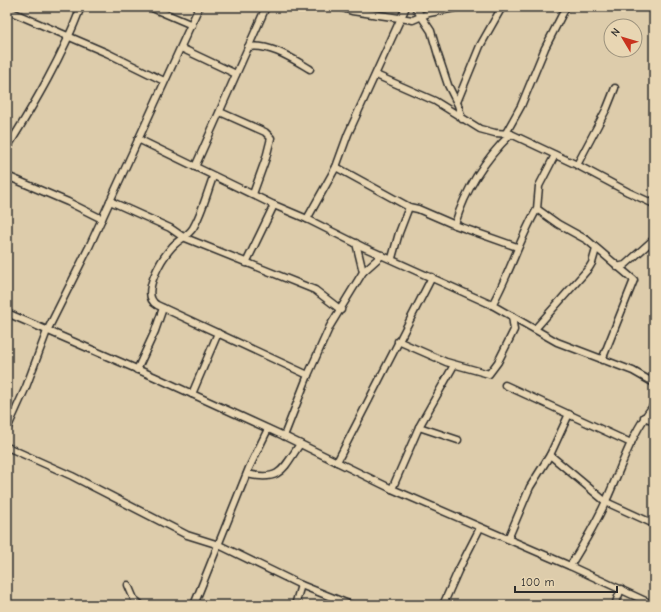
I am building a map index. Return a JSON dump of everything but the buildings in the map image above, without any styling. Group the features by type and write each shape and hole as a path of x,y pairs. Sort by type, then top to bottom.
{"street":[{"path":"7,148 26,119 68,38 81,7"},
{"path":"150,7 192,25"},
{"path":"7,429 26,386 47,331 110,202 199,7"},
{"path":"195,167 266,7"},
{"path":"340,7 352,11 412,20 429,13 460,7"},
{"path":"307,218 336,167 348,134 376,75 400,17 406,7"},
{"path":"415,7 431,31 448,85 457,102 462,119"},
{"path":"457,102 480,46 502,7"},
{"path":"456,224 463,201 480,168 509,134 545,48 566,7"},
{"path":"7,10 68,38 107,53 164,81"},
{"path":"248,47 262,47 271,49 310,69"},
{"path":"181,48 236,74"},
{"path":"376,75 435,101 480,129 495,133 509,134 577,165 654,204"},
{"path":"577,165 607,108 614,88"},
{"path":"220,112 265,132 271,138 266,158 253,194"},
{"path":"138,139 213,177 253,194 274,205 307,218 356,243 392,258 492,305 556,342 632,371 654,383"},
{"path":"492,305 514,261 517,247 537,208 539,186 555,155"},
{"path":"336,167 409,207 517,247"},
{"path":"7,176 68,202 102,219"},
{"path":"213,177 194,226 190,232 168,252 151,285 149,295 150,300 163,308 308,375"},
{"path":"110,202 170,228 183,237 315,290 341,310"},
{"path":"246,263 274,205"},
{"path":"392,258 399,233 409,207"},
{"path":"537,208 558,224 587,240 617,267 632,277 634,283 602,360"},
{"path":"617,267 625,265 654,239"},
{"path":"356,243 363,272"},
{"path":"535,329 589,268 596,249"},
{"path":"284,436 308,375 330,326 363,272 382,255"},
{"path":"337,462 432,277"},
{"path":"137,370 163,308"},
{"path":"7,313 284,436 392,489 622,588 654,605"},
{"path":"398,341 454,365 489,374 498,362 514,330 512,316"},
{"path":"192,394 218,333"},
{"path":"392,489 419,427 454,365"},
{"path":"505,385 631,443"},
{"path":"570,566 606,502 631,443 644,417 654,405"},
{"path":"508,539 530,487 550,455 569,414"},
{"path":"644,417 654,421"},
{"path":"419,427 458,440"},
{"path":"194,605 247,474 268,429"},
{"path":"247,474 264,477 276,475 300,444"},
{"path":"7,448 72,476 187,535 219,545 301,585 351,605"},
{"path":"550,455 606,502 654,523"},
{"path":"443,605 458,571 480,528"},
{"path":"128,585 134,599 141,605"},
{"path":"296,605 301,585"},
{"path":"615,605 622,588"}]}
